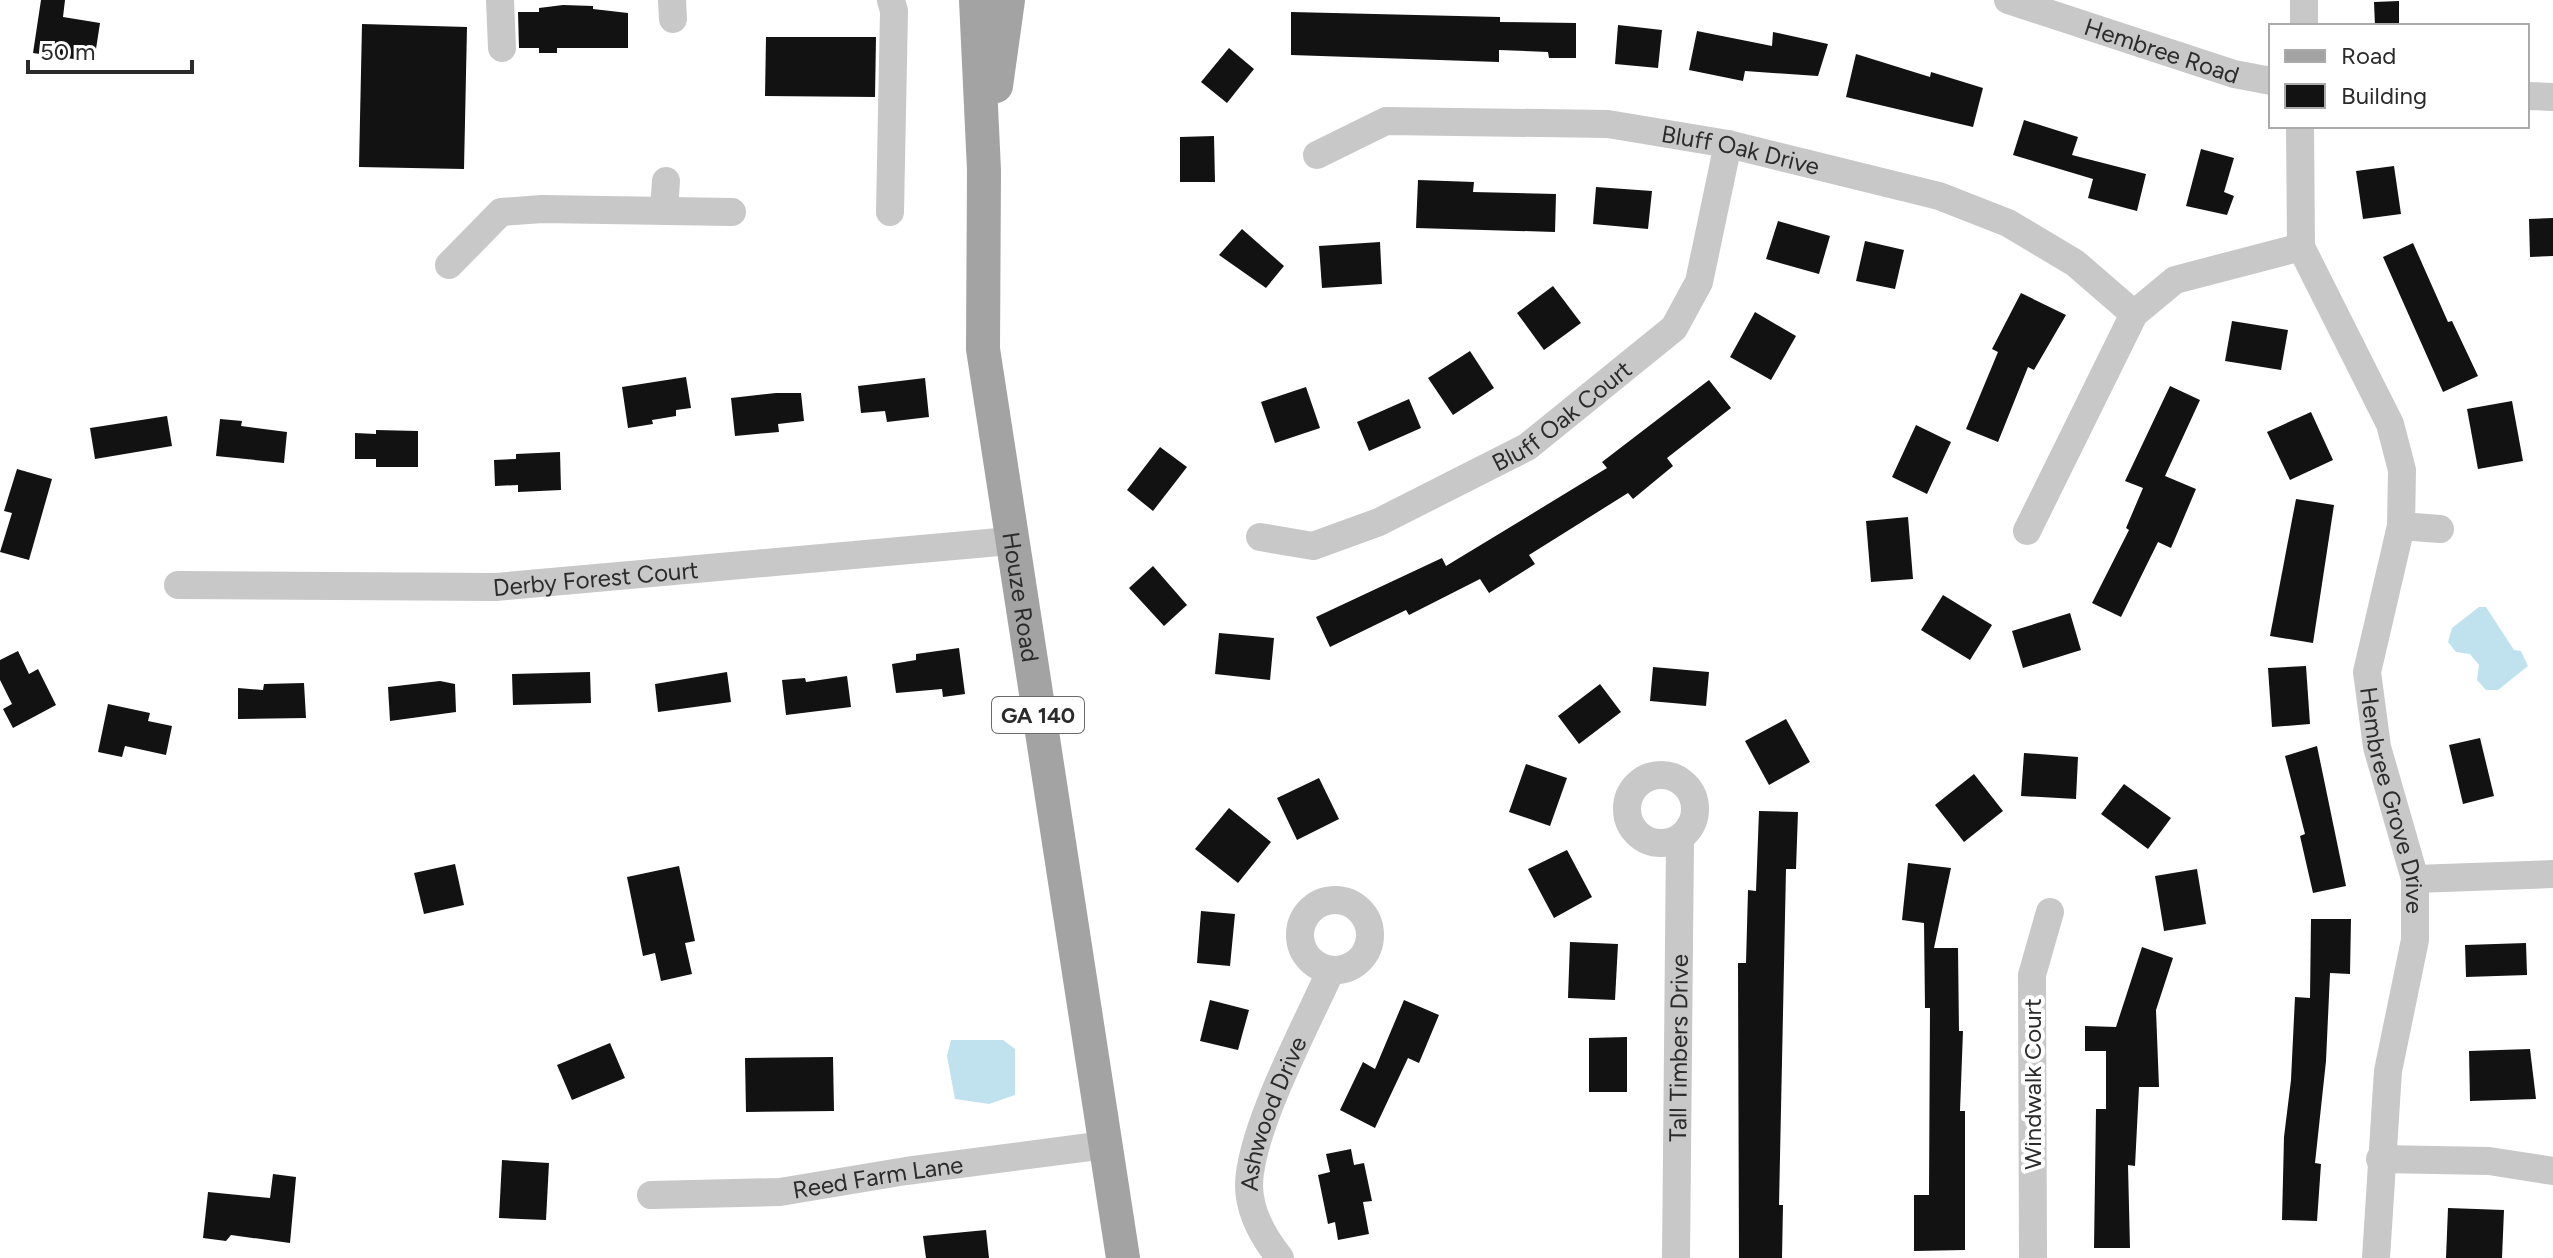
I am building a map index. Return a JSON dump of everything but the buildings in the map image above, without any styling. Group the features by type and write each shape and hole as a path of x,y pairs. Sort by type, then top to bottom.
{"main road":[{"name":"Houze Road","path":"976,0 984,170 983,349 1010,541 1123,1258"},
{"name":"Houze Road","path":"984,170 1008,0"}],"street":[{"path":"500,0 502,48"},
{"path":"890,212 894,11 891,0"},
{"name":"Hembree Road","path":"2008,0 2234,74 2269,81"},
{"path":"2304,0 2304,24"},
{"path":"2529,96 2553,97"},
{"name":"Bluff Oak Drive","path":"1317,155 1386,121 1608,124 1728,144 1939,196 2008,223 2075,263 2134,314"},
{"name":"Hembree Grove Drive","path":"2300,128 2301,247 2390,424 2402,470 2401,526 2367,672 2377,747 2415,879 2415,940 2388,1071 2376,1258"},
{"name":"Bluff Oak Court","path":"1260,537 1313,546 1379,522 1527,447 1674,328 1699,282 1728,144"},
{"path":"664,210 666,181"},
{"path":"449,265 501,212 542,209 732,212"},
{"path":"2027,531 2134,314 2175,280 2301,247"},
{"path":"2401,526 2440,529"},
{"name":"Derby Forest Court","path":"178,585 496,587 1010,541"},
{"name":"Tall Timbers Drive","path":"1676,1258 1680,839"},
{"path":"2415,879 2553,874"},
{"name":"Windwalk Court","path":"2033,1258 2032,975 2050,912"},
{"name":"Ashwood Drive","path":"1280,1258 1254,1215 1249,1185 1263,1124 1331,970"},
{"name":"Reed Farm Lane","path":"651,1195 780,1192 906,1171 1105,1145"},
{"path":"2380,1159 2489,1161 2553,1171"}],"water":[{"path":"2479,607 2486,607 2514,650 2521,651 2528,666 2498,690 2486,690 2477,680 2479,665 2470,654 2456,652 2448,642 2452,628"},
{"path":"951,1040 1003,1040 1015,1049 1015,1095 989,1104 955,1099 947,1056"}]}
